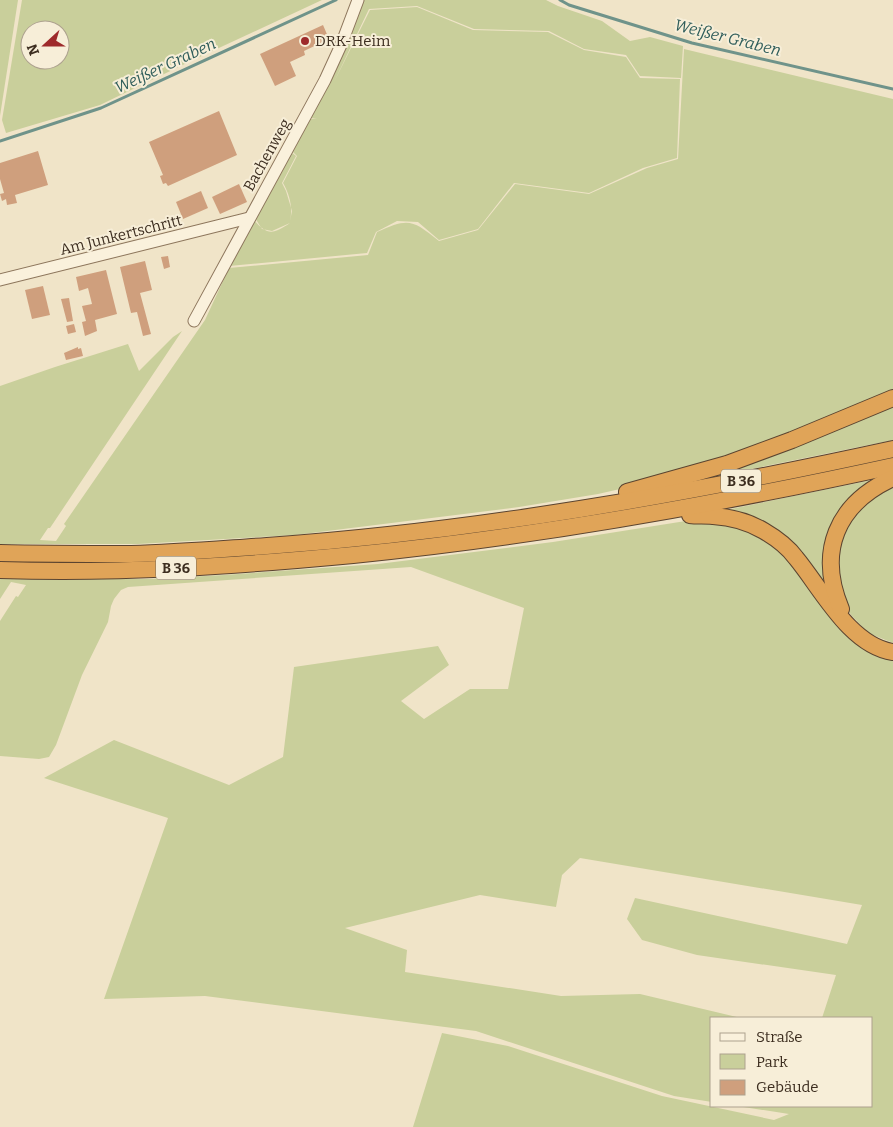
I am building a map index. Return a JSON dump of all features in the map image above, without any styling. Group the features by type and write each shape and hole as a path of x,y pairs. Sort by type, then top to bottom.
{"highway":[{"name":"B 36","path":"588,508 626,492 727,464 792,440 893,398"},
{"name":"B 36","path":"0,553 132,554 291,544 441,529 588,508 742,481 893,449"},
{"name":"B 36","path":"0,570 138,570 273,562 459,543 662,513 759,495 893,466"},
{"path":"893,478 870,490 844,516 834,538 830,563 833,589 846,621 863,639 874,646 893,652"},
{"name":"B 36","path":"662,513 694,516 711,515 754,525 771,535 796,556 831,606 846,621"}],"street":[{"name":"Bachenweg","path":"194,321 326,80 358,0"},
{"name":"Am Junkertschritt","path":"0,280 250,218"}],"green space":[{"path":"0,0 18,0 0,116"},
{"path":"22,0 322,0 100,105 6,133 2,120"},
{"path":"362,0 546,0 602,21 630,41 650,37 683,46 681,78 640,76 626,55 584,49 549,31 474,29 417,6 369,9 334,82 370,10 417,7 473,30 548,32 584,50 626,57 640,78 680,79 677,158 643,168 589,193 514,183 478,229 439,240 418,222 397,221 376,232 367,253 229,266 254,220 261,227 255,218 291,152 296,156 282,183 291,208 289,197 283,183 297,156 292,151 310,119 317,119 310,118","holes":["290,223 271,232 264,229 272,231"]},
{"path":"684,49 893,99 893,394 828,422 651,482 598,494 519,507 295,535 138,544 0,544 0,386 128,344 139,371 173,337 182,331 50,528 48,528 40,540 56,541 66,526 64,524 205,320 229,268 368,255 377,232 404,223 416,225 439,241 478,230 515,184 589,194 647,168 678,159"},
{"path":"893,403 893,440 678,484"},
{"path":"882,478 845,508 829,591 808,567 721,511"},
{"path":"893,482 893,643 868,633 851,615 843,602 834,561 852,513"},
{"path":"692,520 711,520 770,538 849,636 869,651 893,660 893,1127 413,1127 442,1033 508,1046 662,1096 774,1120 789,1114 744,1107 873,1107 873,1017 822,1017 836,975 697,955 642,940 627,919 635,898 847,944 862,905 580,858 562,875 556,907 480,895 345,928 407,950 405,972 561,996 640,994 737,1017 710,1017 710,1102 674,1096 476,1031 205,996 104,999 168,818 44,778 114,740 229,785 283,757 294,667 438,646 449,665 401,701 424,719 470,689 508,689 524,608 411,567 128,587 121,590 114,599 108,622 82,675 56,745 49,757 39,759 0,756 0,621 16,596 18,597 26,585 11,582 0,599 0,579 149,579 224,575 378,564 553,542"}],"building":[{"path":"323,25 329,39 304,51 305,55 290,62 296,76 275,86 260,54"},
{"path":"219,111 237,155 168,186 166,183 163,184 160,176 163,175 149,142"},
{"path":"38,151 48,185 15,195 17,203 7,205 6,199 2,201 0,194 4,193 0,179 0,163"},
{"path":"239,184 247,202 220,214 212,197"},
{"path":"201,191 208,208 183,219 176,202"},
{"path":"168,256 170,267 164,269 161,257"},
{"path":"145,261 152,290 140,293 151,334 143,336 137,312 131,313 120,267"},
{"path":"106,270 117,314 95,320 97,331 85,336 82,322 86,321 82,306 92,304 88,288 79,291 76,277"},
{"path":"43,286 50,315 32,319 25,290"},
{"path":"69,298 73,321 67,322 61,299"},
{"path":"74,324 76,332 68,334 66,326"},
{"path":"78,347 78,349 81,348 83,356 66,360 64,353"}],"waterway":[{"name":"Weißer Graben","path":"0,141 101,108 336,0"},
{"name":"Weißer Graben","path":"560,0 569,5 692,43 893,89"}],"place":[{"name":"DRK-Heim","path":"305,41"}]}
